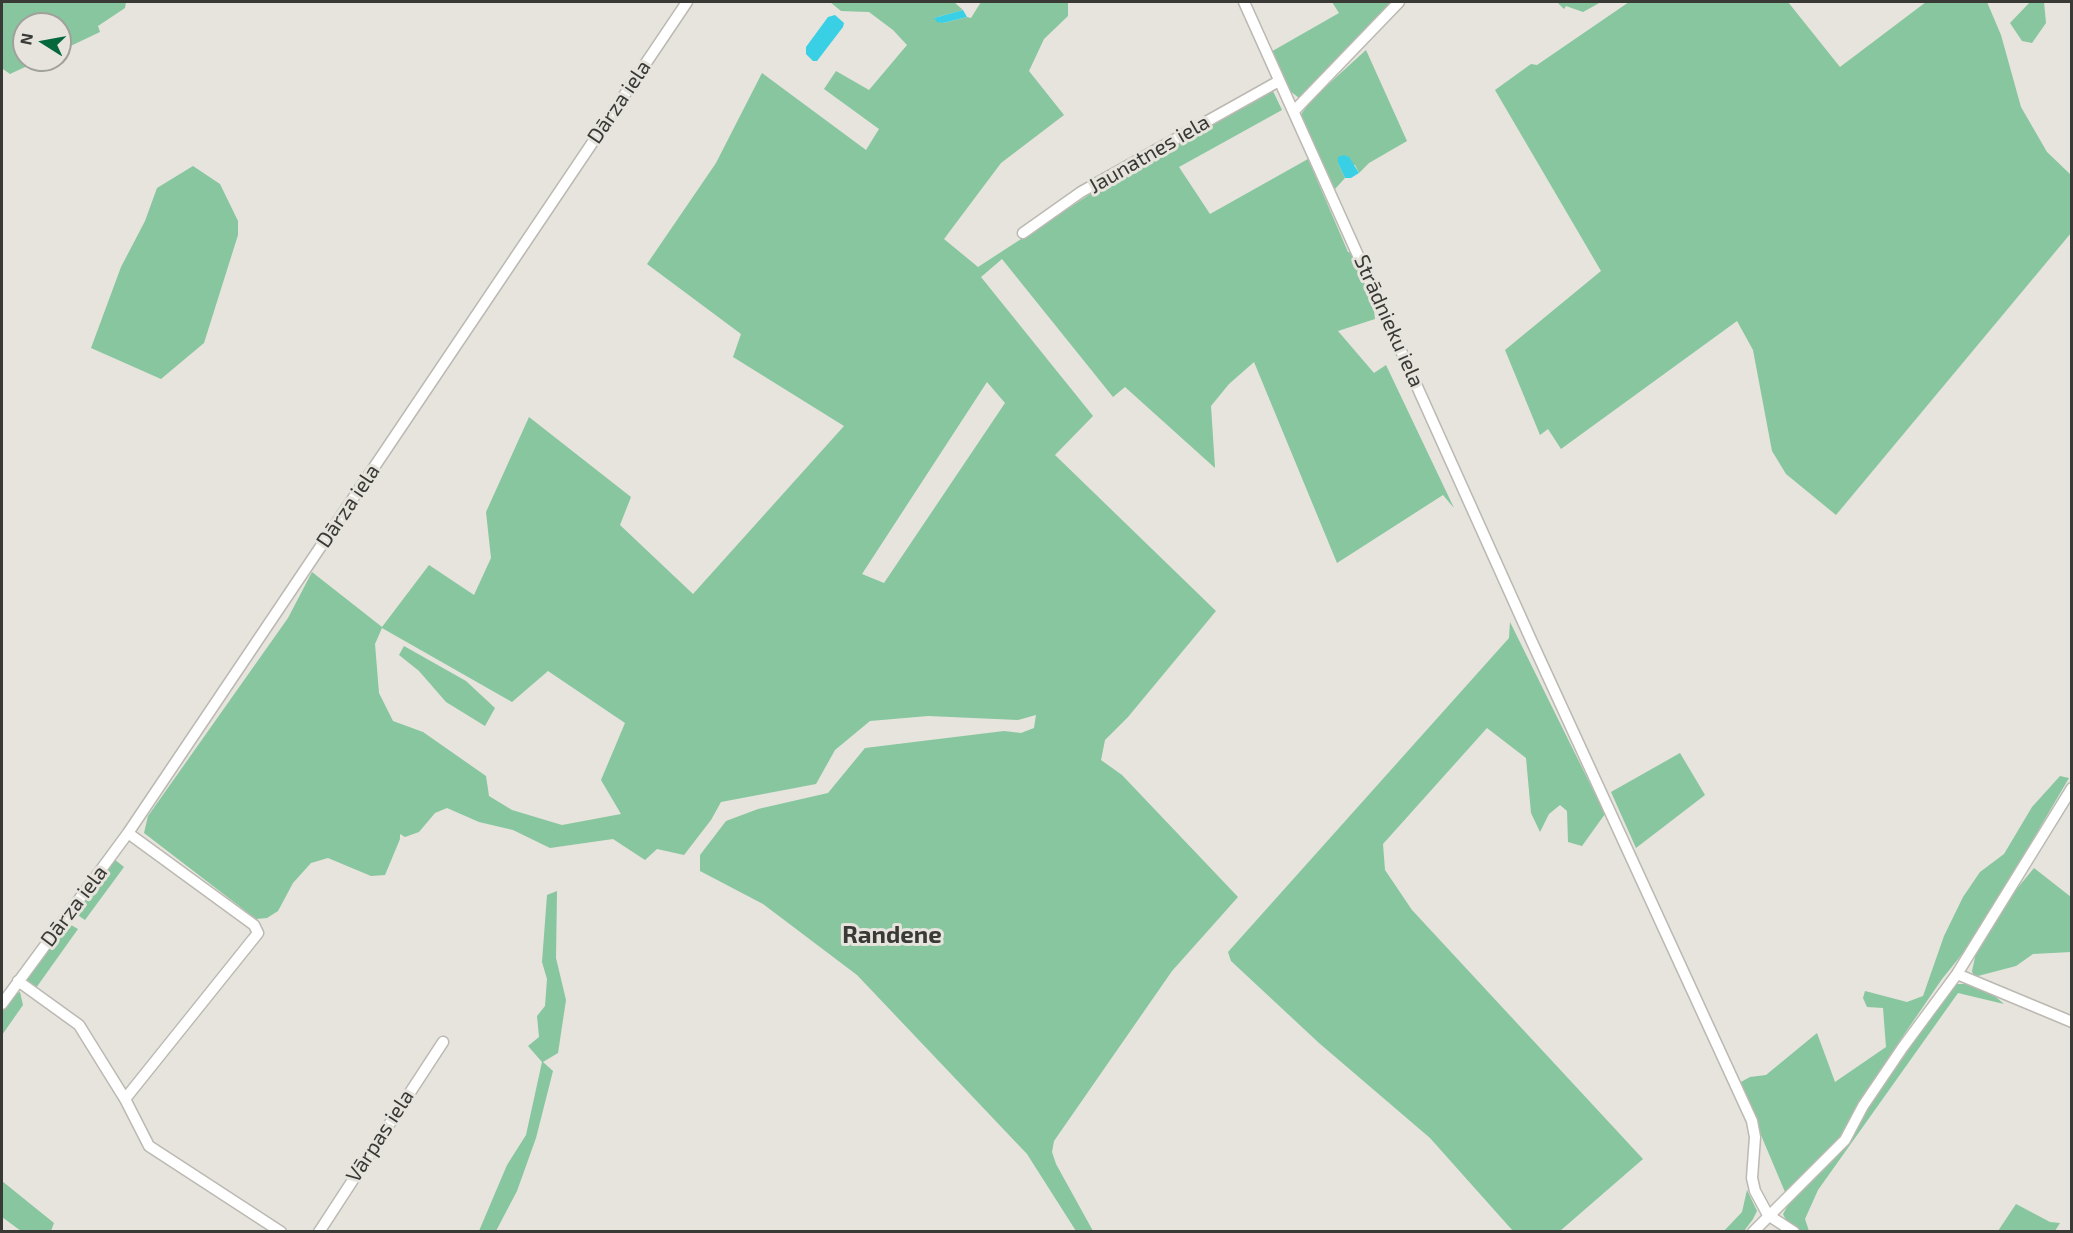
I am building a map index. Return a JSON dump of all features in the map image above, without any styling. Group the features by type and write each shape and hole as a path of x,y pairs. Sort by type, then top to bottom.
{"street":[{"name":"Dārza iela","path":"2,1004 128,833 687,2"},
{"name":"Strādnieku iela","path":"1244,2 1532,642 1752,1121 1755,1137 1752,1178 1755,1191 1768,1215"},
{"path":"1294,111 1399,2"},
{"name":"Jaunatnes iela","path":"1023,233 1081,192 1279,81"},
{"path":"1753,1232 1845,1140 1863,1106 1902,1047 1957,974 2072,788"},
{"path":"125,1099 258,933 254,925 128,833"},
{"path":"1957,974 2072,1022"},
{"path":"18,981 79,1025 125,1099 149,1146 281,1232"},
{"name":"Vārpas iela","path":"320,1232 443,1042"},
{"path":"1768,1215 1794,1232"}],"green space":[{"path":"2,2 126,2 125,8 98,26 100,32 72,45 72,12 12,12 12,72 14,72 10,74 3,69"},
{"path":"830,2 954,2 963,10 934,18 943,23 971,18 981,2 1068,2 1068,16 1044,39 1029,71 1064,115 1001,163 944,239 978,267 1115,178 1272,89 1282,110 1179,167 1210,214 1308,159 1348,252 1354,253 1359,262 1373,302 1375,319 1338,331 1374,373 1386,365 1454,508 1443,495 1337,563 1254,362 1229,384 1211,406 1215,468 1125,387 1113,397 1002,259 981,277 1093,416 1055,455 1216,611 1128,717 1105,740 1101,760 1122,775 1238,897 1172,971 1054,1141 1052,1152 1056,1164 1093,1231 1076,1231 1027,1154 857,975 763,904 700,871 700,855 726,821 758,809 828,793 865,748 1004,731 1021,733 1034,728 1036,715 1018,720 928,716 870,721 835,750 816,784 721,802 711,820 684,855 657,849 645,860 613,839 550,848 513,830 479,822 447,808 435,813 419,832 405,837 400,834 385,875 371,876 328,858 311,863 293,883 278,911 267,918 256,919 144,833 148,816 288,618 312,572 382,627 429,565 474,595 491,558 486,512 529,417 631,497 620,525 693,594 844,426 733,357 741,334 647,264 716,163 762,73 866,150 879,129 824,89 836,71 869,90 907,45 893,30 869,12 841,11","holes":["987,382 1005,403 884,583 862,574","382,628 512,702 548,671 625,723 601,780 621,814 562,825 512,810 489,796 486,776 423,732 393,721 379,693 375,644"]},
{"path":"1332,2 1395,2 1299,98 1285,87 1269,53 1339,13"},
{"path":"1557,2 1601,2 1583,12 1566,6 1564,9"},
{"path":"1629,2 1788,2 1840,67 1926,2 1987,2 2001,35 2021,107 2047,152 2071,175 2071,233 1836,515 1786,474 1772,451 1753,350 1737,321 1561,449 1548,429 1540,435 1505,350 1601,271 1495,90 1531,64 1537,65"},
{"path":"2030,2 2044,2 2046,23 2032,43 2022,41 2010,23"},
{"path":"1366,50 1407,141 1369,163 1359,173 1355,165 1338,163 1345,178 1335,189 1300,116 1311,100"},
{"path":"193,166 220,184 238,221 238,235 204,343 161,379 91,348 121,267 145,221 157,188"},
{"path":"1510,622 1605,814 1582,846 1568,842 1567,811 1560,805 1549,814 1540,832 1531,813 1526,758 1487,728 1383,844 1385,870 1412,910 1643,1159 1560,1231 1513,1231 1430,1138 1319,1043 1231,961 1228,952 1509,638"},
{"path":"404,646 466,681 495,708 485,726 446,702 419,671 399,655"},
{"path":"1680,753 1705,795 1636,848 1611,792"},
{"path":"2060,776 2069,778 1975,938 1942,979 1901,1039 1842,1135 1785,1192 1739,1083 1750,1077 1766,1075 1817,1033 1835,1082 1886,1047 1883,1008 1867,1007 1863,998 1865,991 1907,1002 1923,996 1944,936 1963,897 1980,872 2004,854 2032,807"},
{"path":"114,859 124,867 85,920 76,914 78,908"},
{"path":"2034,868 2071,897 2071,952 2033,954 2016,966 1974,977 1972,971 1976,953 2015,891"},
{"path":"557,891 556,958 566,1000 558,1053 543,1062 553,1071 536,1138 517,1191 496,1231 479,1231 507,1165 526,1135 542,1062 528,1046 539,1037 537,1016 545,1006 547,979 542,962 547,895"},
{"path":"71,925 78,929 36,988 24,981 51,943"},
{"path":"1957,984 1971,984 1990,992 2004,1004 1958,993 1818,1190 1805,1219 1809,1231 1800,1231 1788,1224 1783,1214 1791,1200 1839,1152 1910,1046"},
{"path":"20,992 23,1005 2,1035 2,1012 14,994"},
{"path":"2,1181 54,1223 51,1231 21,1231 2,1217"},
{"path":"1747,1190 1757,1211 1753,1219 1744,1231 1724,1231 1742,1212"},
{"path":"2016,1204 2050,1222 2060,1223 2055,1231 1998,1231"}],"water":[{"path":"963,10 967,17 943,23 937,22 934,18"},
{"path":"835,15 844,23 843,27 817,61 813,61 806,54 806,47 828,17"},
{"path":"1344,155 1349,157 1359,173 1351,178 1345,178 1338,163 1338,157"}],"district":[{"name":"Randene","path":"892,935"}]}
